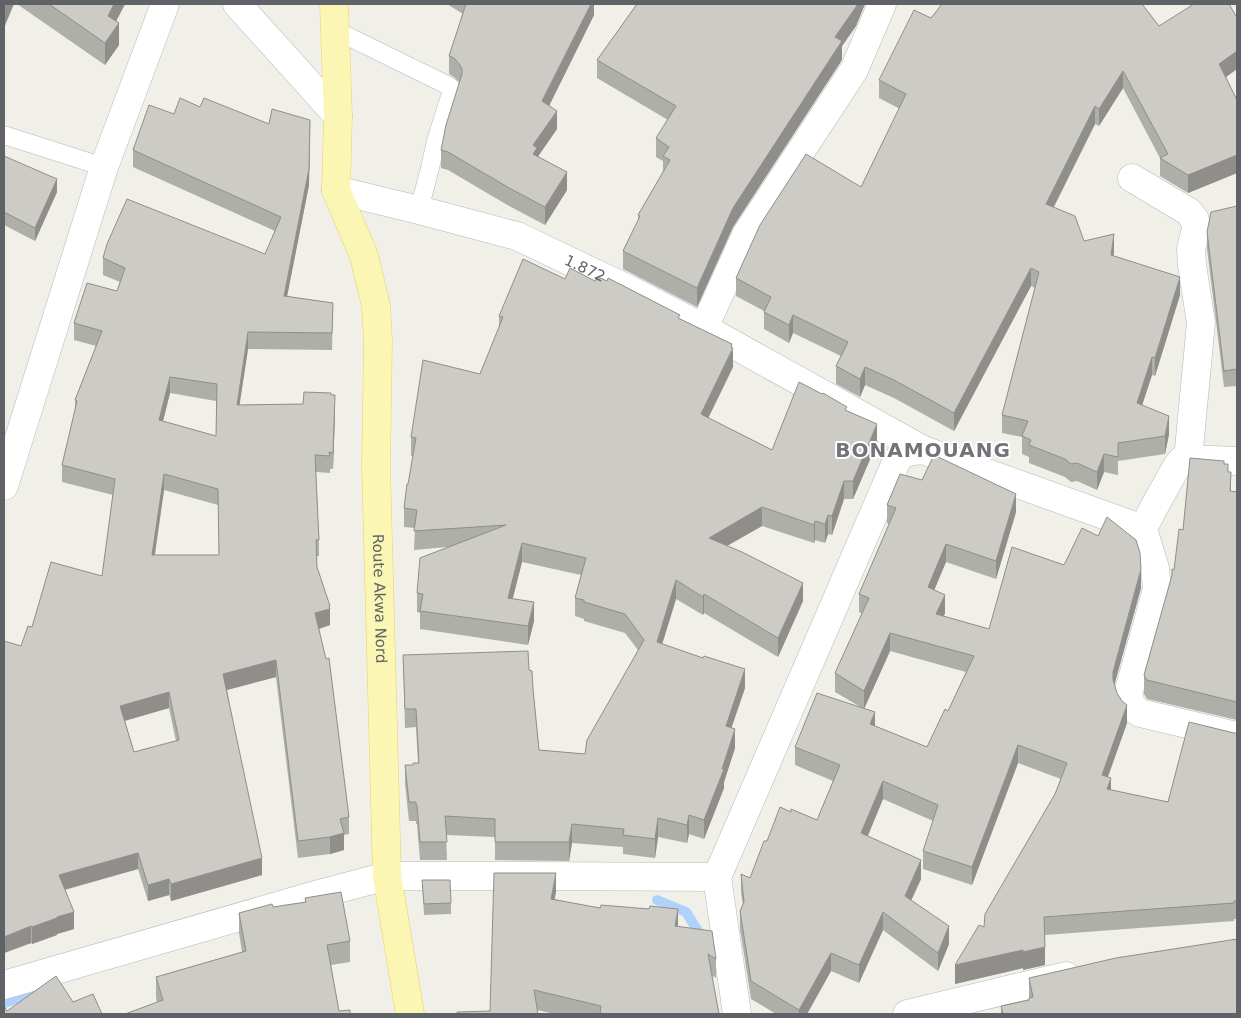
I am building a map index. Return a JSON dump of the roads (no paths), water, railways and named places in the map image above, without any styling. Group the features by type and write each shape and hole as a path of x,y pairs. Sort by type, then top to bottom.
{"main road":[{"path":"334,4 338,116 336,190"},
{"name":"Route Akwa Nord","path":"336,190 364,256 376,306 378,340 376,466 388,876 410,1014"}],"street":[{"path":"4,486 104,167 165,4"},
{"path":"237,4 338,116"},
{"path":"704,328 746,235 854,70 882,4"},
{"path":"1132,178 1189,212 1195,220 1196,228 1191,249 1201,323 1188,459"},
{"name":"1.872","path":"336,190 517,236 704,328 923,450 1143,529"},
{"path":"737,1014 717,877 897,460 905,452 923,450"},
{"path":"1237,461 1182,460 1143,529 1155,568 1157,589 1128,694 1132,707 1140,713 1237,736"},
{"path":"4,985 319,894 388,876 717,877"},
{"path":"907,1014 1019,986 1094,970"}],"lane":[{"path":"335,30 452,90 436,141 419,210"},
{"path":"4,135 104,167"}],"waterway":[{"path":"657,900 686,912 702,940"},
{"path":"4,1003 43,989"}],"district":[{"name":"BONAMOUANG","path":"923,450"}]}
